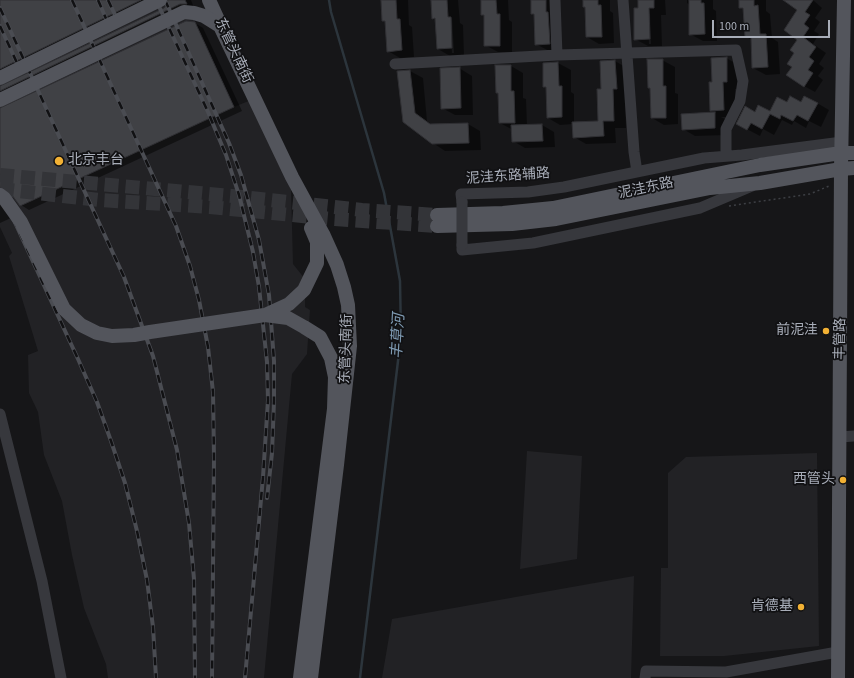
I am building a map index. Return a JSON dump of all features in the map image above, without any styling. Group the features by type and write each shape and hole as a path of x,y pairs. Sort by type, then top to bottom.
{"main road":[{"path":"0,78 160,0"},
{"name":"东管头南街","path":"209,0 292,177 323,234 337,265 348,305 350,346 312,678"},
{"name":"丰管路","path":"838,0 842,149 844,169 838,678"},
{"name":"丰管路","path":"842,149 844,0"},
{"path":"0,100 184,12 204,16 220,26 231,48"},
{"name":"泥洼东路","path":"842,149 553,208 437,221 512,224 549,220 710,188 760,183 844,169"},
{"name":"丰管路","path":"832,678 844,169"},
{"path":"0,195 4,198 21,222 64,309 82,325 97,333 112,336 134,335 265,315 289,304 304,290 317,263 317,242 304,214 292,177"},
{"name":"东管头南街","path":"265,315 288,318 320,337 331,358 335,377 334,409 300,678"}],"street":[{"path":"555,0 557,55"},
{"path":"622,0 634,152 638,172"},
{"path":"396,64 557,55 736,50 743,81 740,101 726,129 726,151"},
{"name":"泥洼东路辅路","path":"760,183 700,208 533,243 462,250 462,194 528,192 564,187 716,156 842,149"},
{"path":"0,414 42,581 61,678"},
{"path":"840,437 854,436"},
{"path":"646,674 726,672 832,653"}],"shaded area":[{"path":"0,0 185,0 234,107 251,100 291,189 293,264 305,279 305,307 310,310 307,354 292,374 264,678 108,678 106,664 84,608 62,501 44,455 38,412 29,393 28,355 38,351 9,256 12,253 0,227"},
{"path":"527,451 582,456 577,559 520,569"},
{"path":"817,453 819,646 724,656 660,656 661,568 668,568 668,473 686,457"},
{"path":"634,576 631,678 382,678 392,619"}],"building":[{"path":"0,0 141,0 0,69"},
{"path":"168,0 185,0 187,4 180,4 0,91 0,86 164,8"},
{"path":"381,0 396,0 397,19 400,19 402,50 387,52 385,21 382,21"},
{"path":"431,0 447,0 448,17 451,17 452,48 437,49 435,18 432,19"},
{"path":"481,0 496,0 497,14 500,14 500,46 484,46 484,15 481,15"},
{"path":"531,0 546,0 550,44 535,45 534,14 531,14"},
{"path":"583,0 598,0 598,5 601,5 602,37 586,37 585,7 583,7"},
{"path":"638,0 654,0 654,8 649,8 650,39 634,40 634,8 638,8"},
{"path":"689,0 701,0 701,3 704,3 705,34 689,35"},
{"path":"739,0 754,0 754,6 758,5 760,34 766,34 768,67 752,68 751,37 745,37 743,8 739,8"},
{"path":"783,0 813,0 805,12 810,15 804,24 809,28 803,37 816,47 809,57 814,61 808,70 813,73 804,87 786,75 792,67 787,64 794,53 790,50 797,40 784,30 797,10"},
{"name":"北京丰台","path":"186,21 195,22 234,107 20,206 9,191 0,187 0,108"},
{"path":"727,57 727,82 723,82 724,110 710,111 709,82 712,82 711,58"},
{"path":"647,59 663,59 663,86 666,86 666,118 651,118"},
{"path":"615,60 617,89 613,89 614,121 603,121 604,136 573,138 572,122 598,121 597,89 601,89 600,61"},
{"path":"558,62 559,86 562,86 562,117 547,118 546,87 543,87 543,63"},
{"path":"495,65 511,65 511,91 514,91 515,123 499,123"},
{"path":"460,67 461,108 441,109 440,68"},
{"path":"410,70 415,113 430,124 468,123 469,143 432,144 403,122 397,71"},
{"path":"790,96 801,102 804,96 818,103 808,121 797,115 793,121 781,115 780,119 770,114 762,129 751,123 747,130 736,124 745,106 755,112 758,105 770,111 777,97 787,102"},
{"path":"715,112 715,128 682,130 681,114"},
{"path":"542,124 543,141 512,142 511,125"}],"waterway":[{"name":"丰草河","path":"329,0 331,12 384,193 400,281 401,336 360,678"}],"tunnel":[{"path":"0,175 232,196 362,210 437,215"},
{"path":"0,189 99,200 210,207 333,219 437,226"}],"railway":[{"path":"72,0 176,226 190,266 199,300 208,347 213,392 214,458 212,678"},
{"path":"98,0 107,21"},
{"path":"108,0 116,17"},
{"path":"156,0 208,112 226,155 239,195 253,252 259,287 267,362 268,400 263,477 245,678"},
{"path":"165,0 229,143 241,175 259,240 269,295 274,361 272,453 267,498"},
{"path":"0,8 124,277 153,356 177,450 189,523 194,579 195,678"},
{"path":"0,26 17,63"},
{"path":"0,190 97,402 125,483 147,580 153,627 156,678"}],"place":[{"name":"北京丰台","path":"59,161"},
{"name":"前泥洼","path":"826,331"},
{"name":"西管头","path":"843,480"},
{"name":"肯德基","path":"801,607"}]}
